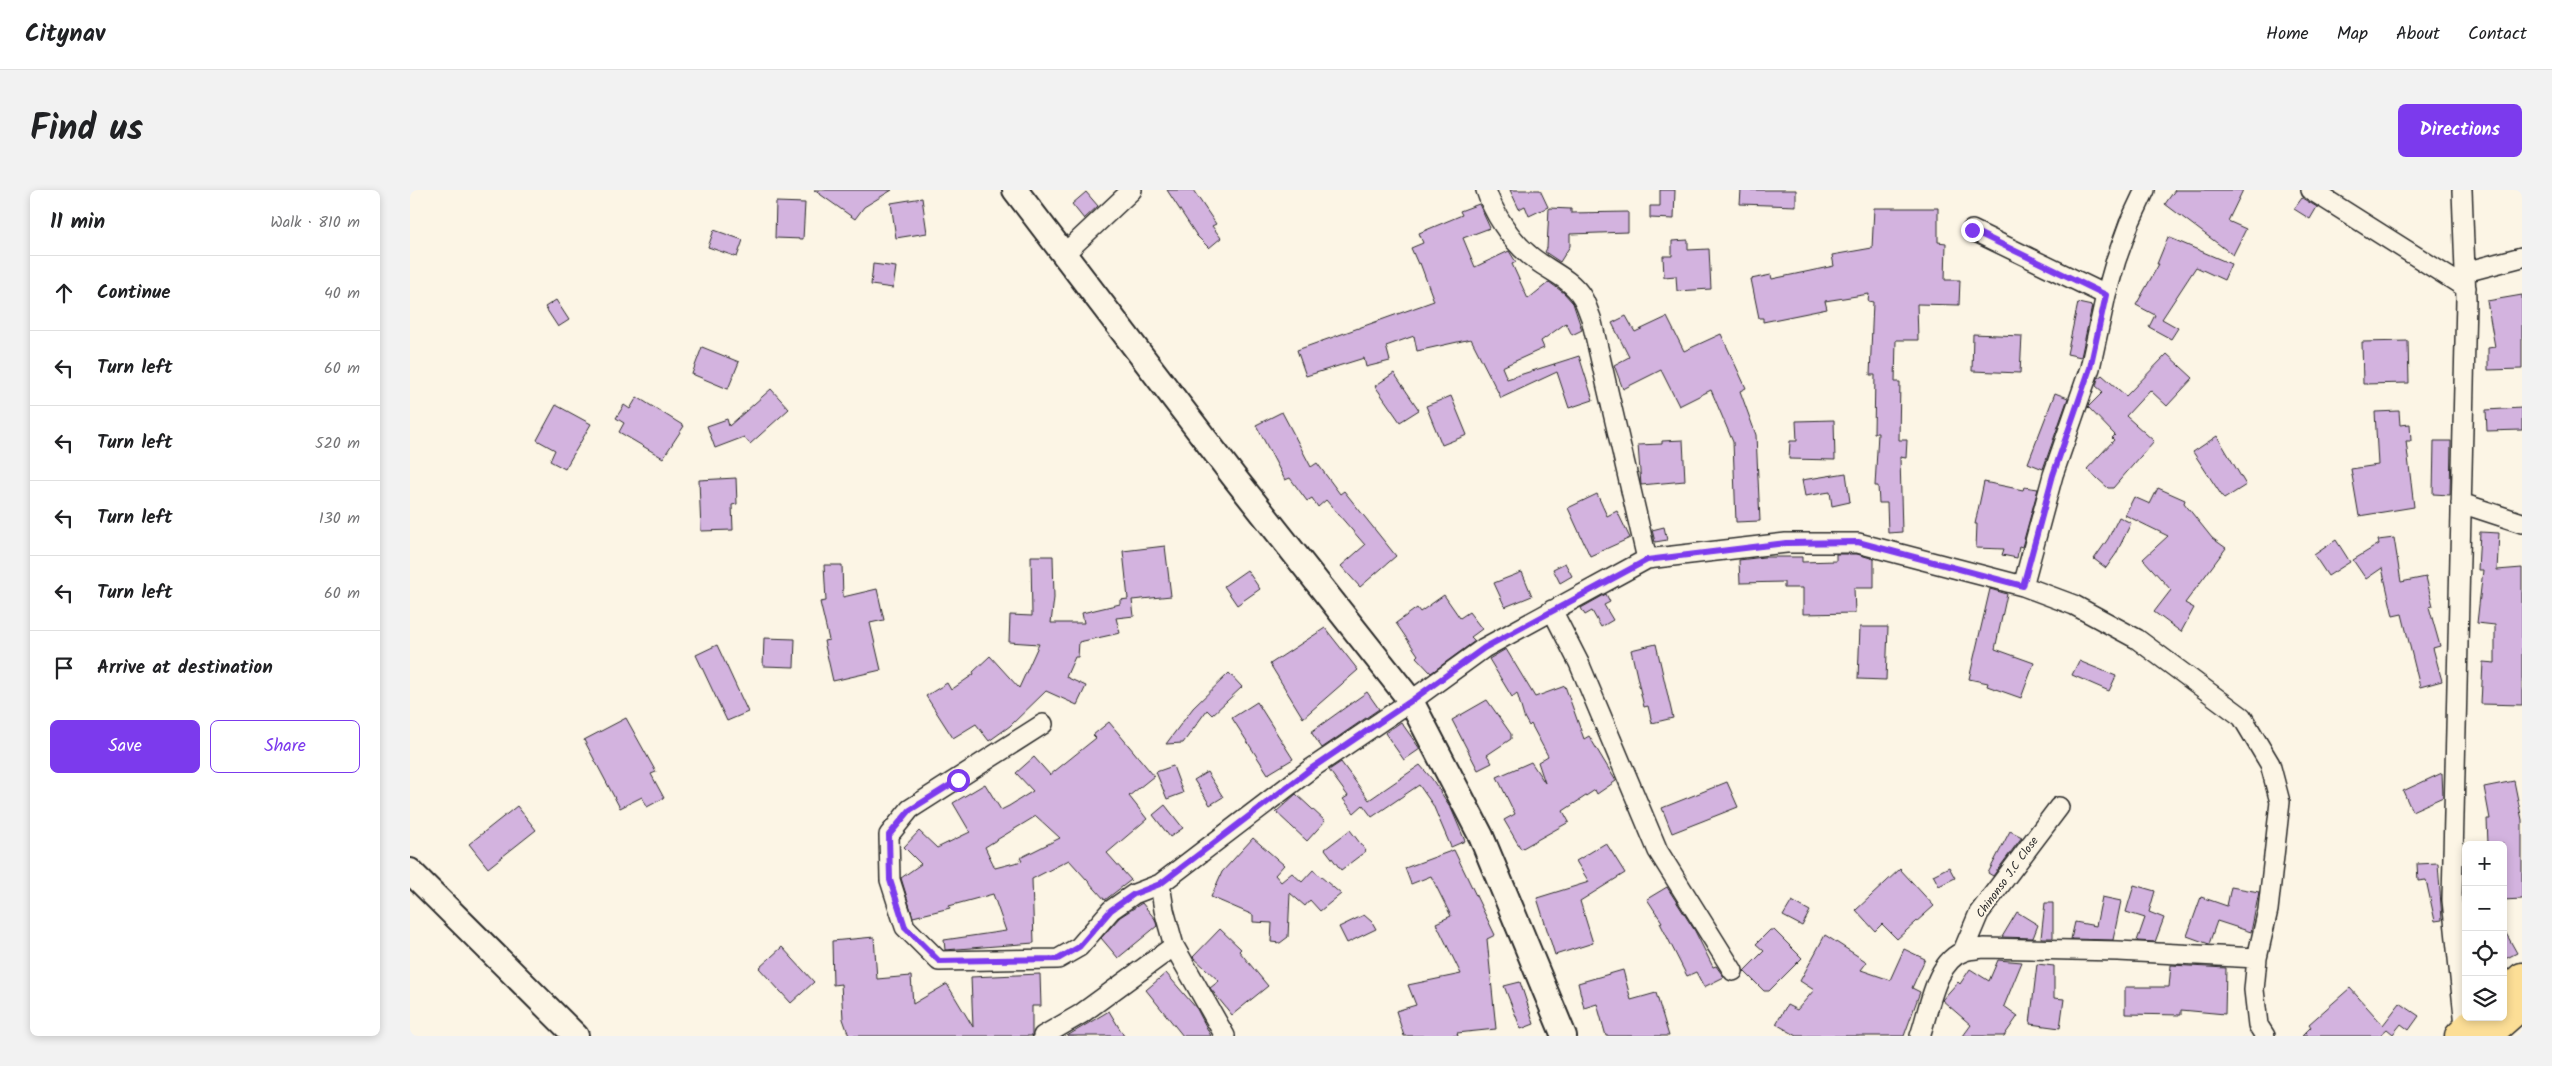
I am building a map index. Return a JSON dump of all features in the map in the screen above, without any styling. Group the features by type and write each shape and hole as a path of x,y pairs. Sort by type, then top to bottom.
{"main road":[{"path":"2507,990 2522,977"},
{"path":"2471,1031 2522,1005"}],"street":[{"path":"1015,190 1234,476 1411,701 1481,836 1564,1036"},
{"path":"1064,254 1132,190"},
{"path":"1486,190 1490,201 1509,231 1527,254 1562,277 1581,296 1591,318 1647,560"},
{"path":"2023,586 2053,475 2090,368 2106,295 2128,224 2145,190"},
{"path":"2310,190 2466,280"},
{"path":"2462,190 2466,280 2452,900 2471,1031"},
{"path":"1972,230 2106,295"},
{"path":"2466,280 2522,257"},
{"path":"2461,503 2522,523"},
{"path":"1043,724 910,810 889,835 890,880 905,927 939,961 1058,959 1079,947 1111,910 1134,894 1160,884 1312,768 1411,701 1484,648 1647,560 1786,543 1858,542 2023,586 2074,605 2137,639 2242,717 2270,764 2280,802 2268,910 2257,958 2254,990 2258,1025 2265,1036"},
{"path":"1552,610 1579,663 1658,851 1733,971"},
{"name":"Chinonso J.C Close","path":"1963,951 1979,914 2058,807"},
{"path":"410,871 576,1036"},
{"path":"1160,884 1164,910 1174,946 1225,1036"},
{"path":"1043,1036 1080,1014 1174,946"},
{"path":"1920,1036 1931,996 1947,963 1963,951 1984,948 2099,950 2257,958"}],"building":[{"path":"814,190 892,190 864,207 855,219"},
{"path":"1167,190 1193,190 1216,224 1212,226 1221,238 1209,248 1197,236"},
{"path":"1510,190 1540,190 1548,207 1529,216 1525,206 1519,209"},
{"path":"1660,190 1675,190 1674,219 1650,218 1650,206 1660,206"},
{"path":"1741,190 1796,190 1796,206 1740,204"},
{"path":"2175,190 2243,190 2228,221 2246,229 2233,255 2165,204"},
{"path":"1086,192 1098,206 1084,219 1072,204"},
{"path":"922,198 927,233 896,238 891,203"},
{"path":"2302,198 2317,207 2310,219 2294,209"},
{"path":"776,202 805,203 803,239 775,238"},
{"path":"1479,204 1490,228 1463,238 1475,267 1509,251 1516,262 1512,264 1528,299 1549,282 1564,293 1573,303 1582,330 1572,335 1566,323 1541,341 1544,348 1502,367 1507,379 1579,356 1593,400 1569,408 1557,372 1501,398 1471,339 1417,351 1414,336 1386,346 1390,361 1366,367 1364,358 1306,376 1297,350 1434,301 1420,263 1418,264 1411,248 1423,243 1419,233 1462,215 1460,211"},
{"path":"1549,208 1571,209 1571,213 1628,212 1628,232 1570,234 1570,246 1560,262 1545,252 1547,248"},
{"path":"1874,208 1938,208 1938,242 1946,243 1945,280 1960,280 1959,305 1917,304 1918,340 1896,340 1895,382 1900,382 1899,440 1907,440 1906,458 1900,457 1902,532 1888,533 1887,503 1879,503 1878,486 1875,486 1878,433 1874,433 1875,375 1870,375 1873,302 1868,301 1869,294 1825,301 1827,309 1763,322 1763,318 1759,318 1751,279 1771,275 1772,279 1834,266 1832,255 1872,248"},
{"path":"714,230 743,240 737,257 708,247"},
{"path":"2168,237 2231,264 2224,280 2196,267 2162,319 2178,328 2171,339 2149,327 2155,315 2136,305 2159,264 2157,264"},
{"path":"1688,240 1688,250 1709,249 1711,289 1677,291 1676,276 1664,277 1663,256 1672,256 1672,241"},
{"path":"873,264 896,267 893,288 871,285"},
{"path":"2522,295 2522,369 2488,370 2488,348 2495,347 2487,301"},
{"path":"556,300 569,320 558,327 545,307"},
{"path":"2078,303 2092,306 2081,357 2067,354"},
{"path":"1626,316 1635,332 1667,317 1684,351 1721,334 1746,388 1740,391 1756,435 1760,521 1736,522 1733,442 1711,390 1679,406 1661,370 1623,389 1614,365 1629,357 1612,323"},
{"path":"1973,334 2022,336 2020,373 1972,371"},
{"path":"2408,341 2409,383 2363,384 2362,342"},
{"path":"702,347 739,362 728,389 692,374"},
{"path":"2167,354 2193,378 2167,406 2150,390 2126,416 2154,441 2113,488 2108,488 2087,469 2114,440 2112,438 2115,435 2088,407 2103,392 2096,386 2098,378 2102,375 2126,396"},
{"path":"1394,373 1419,410 1400,422 1375,386"},
{"path":"771,389 789,409 750,444 744,437 715,448 707,426 727,419 729,426"},
{"path":"2055,393 2068,398 2043,469 2028,463"},
{"path":"1451,396 1467,435 1442,445 1426,406"},
{"path":"637,397 684,426 663,458 619,432 624,423 616,418 624,405 630,409"},
{"path":"556,405 591,424 565,469 550,461 555,450 537,440"},
{"path":"2522,408 2522,430 2487,431 2486,410"},
{"path":"2399,411 2400,425 2410,424 2411,441 2406,441 2414,507 2359,516 2351,469 2378,465 2375,412"},
{"path":"1282,412 1311,467 1317,463 1340,494 1344,491 1396,556 1360,587 1341,566 1365,545 1326,500 1318,507 1312,498 1307,501 1290,478 1285,480 1256,425"},
{"path":"1834,420 1835,460 1789,459 1790,441 1797,441 1796,421"},
{"path":"2217,436 2246,485 2224,499 2193,452"},
{"path":"1683,440 1685,481 1641,485 1638,445 1662,444 1662,441"},
{"path":"2434,441 2451,441 2450,495 2433,494"},
{"path":"1846,473 1850,502 1832,506 1830,492 1805,496 1802,480"},
{"path":"736,478 737,504 732,505 733,530 701,531 699,480"},
{"path":"1984,482 2023,490 2024,487 2038,489 2022,547 2019,546 2017,558 2002,555 2004,549 1976,548 1977,524 1975,524"},
{"path":"2158,488 2185,500 2184,503 2212,538 2226,548 2185,603 2194,608 2181,632 2154,612 2171,590 2143,559 2168,536 2125,515 2134,497 2150,504"},
{"path":"1597,494 1607,516 1617,511 1630,538 1590,556 1568,508"},
{"path":"2119,517 2131,523 2116,554 2106,568 2094,559 2108,539"},
{"path":"1664,527 1667,540 1655,542 1652,530"},
{"path":"2480,532 2499,533 2497,570 2522,568 2522,705 2481,704 2483,662 2495,663 2495,625 2477,623 2483,570 2478,570"},
{"path":"2394,538 2401,582 2426,577 2433,606 2429,607 2440,646 2433,648 2442,681 2420,687 2402,614 2393,616 2382,568 2366,579 2353,560 2379,544 2378,540"},
{"path":"2336,540 2350,562 2328,576 2314,555"},
{"path":"1165,546 1171,596 1132,600 1134,616 1116,618 1120,633 1079,642 1078,657 1075,657 1066,677 1086,686 1077,705 1046,691 1010,726 989,741 976,724 953,738 926,696 947,683 951,690 974,674 973,672 990,656 1019,688 1039,644 1009,642 1010,615 1032,616 1031,556 1053,556 1054,598 1051,623 1084,623 1082,613 1120,604 1120,600 1128,599 1123,551"},
{"path":"1836,554 1857,554 1874,559 1874,588 1854,588 1855,613 1803,614 1803,588 1784,588 1784,582 1740,583 1739,560 1764,557 1802,557 1802,562 1836,561"},
{"path":"1565,563 1572,576 1560,583 1553,569"},
{"path":"824,565 842,565 843,597 877,589 884,620 870,623 881,670 833,681 824,641 829,640 820,602 826,601"},
{"path":"1247,570 1260,589 1237,605 1224,586"},
{"path":"1522,572 1532,596 1505,607 1494,583"},
{"path":"1990,589 2007,594 1995,649 2034,663 2021,698 1987,686 1988,683 1969,679"},
{"path":"1606,594 1610,602 1604,605 1613,620 1601,627 1592,611 1585,615 1581,608"},
{"path":"1444,595 1460,618 1469,612 1482,629 1471,637 1475,641 1431,673 1416,657 1418,655 1396,623 1417,608 1420,612"},
{"path":"1860,627 1888,627 1886,680 1858,679"},
{"path":"1325,628 1358,670 1303,718 1270,664"},
{"path":"764,638 795,639 794,667 763,666"},
{"path":"1656,644 1673,718 1652,723 1648,706 1644,707 1631,650"},
{"path":"717,645 748,712 727,721 696,655"},
{"path":"1506,649 1535,697 1565,686 1584,739 1589,736 1616,781 1597,794 1595,790 1563,811 1569,822 1521,849 1504,820 1515,814 1497,777 1531,762 1545,783 1538,762 1548,756 1531,724 1529,726 1524,717 1517,693 1512,697 1489,659"},
{"path":"2079,661 2116,676 2109,691 2072,675"},
{"path":"1229,673 1242,687 1212,715 1207,710 1183,743 1166,744 1193,708"},
{"path":"1367,692 1379,709 1322,748 1311,732"},
{"path":"1487,700 1511,734 1511,739 1487,755 1492,763 1478,770 1452,720"},
{"path":"1257,702 1293,759 1268,774 1232,718"},
{"path":"626,718 656,772 651,774 664,798 647,807 642,797 620,808 584,740"},
{"path":"1109,722 1154,776 1129,796 1147,819 1107,853 1131,880 1105,900 1069,860 1032,879 1034,943 945,950 944,940 1006,931 993,894 949,906 950,908 913,917 901,878 921,864 904,847 919,831 937,848 970,832 953,803 985,784 1001,810 1033,791 1016,773 1034,757 1050,775 1096,738 1093,735","holes":["1036,816 1060,838 1020,858 1022,861 995,868 985,847"]},
{"path":"1401,722 1420,749 1404,760 1385,733"},
{"path":"1341,762 1369,800 1420,765 1432,779 1451,808 1465,841 1451,847 1433,805 1419,785 1372,817 1363,805 1354,813 1343,799 1348,796 1329,770"},
{"path":"1173,766 1183,793 1167,799 1156,772"},
{"path":"1207,772 1223,797 1210,805 1194,780"},
{"path":"2442,773 2443,797 2412,811 2403,791"},
{"path":"2514,781 2522,820 2522,899 2507,900 2507,841 2488,841 2487,819 2490,819 2484,787"},
{"path":"1727,782 1738,807 1672,833 1662,808"},
{"path":"1296,794 1325,821 1307,841 1276,812"},
{"path":"1165,805 1183,828 1170,837 1153,815"},
{"path":"517,806 536,830 488,868 469,844"},
{"path":"1350,830 1366,851 1341,870 1325,849"},
{"path":"2010,831 2022,837 1993,876 1988,873"},
{"path":"1253,838 1284,865 1275,875 1281,882 1292,873 1302,882 1313,870 1341,894 1320,911 1310,900 1305,906 1290,893 1288,937 1280,943 1271,942 1272,923 1253,922 1253,915 1211,897 1222,872"},
{"path":"1606,843 1625,873 1580,901 1593,943 1555,955 1537,898 1589,882 1576,861"},
{"path":"1454,850 1495,935 1487,939 1496,1029 1457,1033 1458,1036 1404,1036 1396,1011 1416,1005 1408,985 1461,974 1436,923 1451,916 1431,876 1411,884 1405,868"},
{"path":"2438,863 2442,920 2435,921 2426,880 2418,881 2417,864"},
{"path":"1949,867 1955,878 1939,886 1933,875"},
{"path":"1900,869 1934,906 1897,939 1882,924 1875,931 1856,910"},
{"path":"2134,885 2155,891 2149,912 2164,918 2155,942 2137,941 2145,918 2126,912"},
{"path":"1667,887 1695,931 1713,967 1716,966 1724,977 1704,987 1696,972 1687,976 1660,923 1662,922 1647,899"},
{"path":"2231,887 2259,892 2251,932 2217,921 2209,944 2187,936 2201,897 2227,906"},
{"path":"2102,897 2121,901 2113,940 2071,939 2075,922 2096,926"},
{"path":"1792,901 1810,911 1802,926 1783,916"},
{"path":"1142,903 1155,919 1157,926 1118,958 1101,938 1120,917"},
{"path":"2045,903 2053,903 2053,938 2041,938"},
{"path":"2017,912 2038,925 2033,938 2002,937"},
{"path":"1364,915 1372,922 1376,929 1347,943 1339,927"},
{"path":"1220,929 1241,949 1239,951 1268,986 1232,1015 1210,988 1219,981 1193,957"},
{"path":"1770,930 1774,930 1802,958 1769,991 1764,991 1744,971 1764,951 1756,944"},
{"path":"1825,935 1867,962 1861,970 1890,980 1904,949 1925,959 1912,988 1920,992 1904,1036 1797,1036 1776,1024 1787,1005 1797,1010 1814,990 1800,981"},
{"path":"2507,935 2517,953 2507,958"},
{"path":"874,937 877,979 911,976 913,1004 947,984 973,1027 971,977 1040,974 1041,1006 1032,1006 1032,1036 849,1036 843,1019 841,984 833,985 832,941"},
{"path":"782,947 814,982 791,1003 759,968"},
{"path":"1998,960 2022,962 2004,1006 2018,1016 2004,1036 1963,1036 1971,1025 1942,1000 1958,982 1960,984 1970,969 1989,981"},
{"path":"2037,964 2054,966 2054,998 2064,999 2060,1028 2030,1024"},
{"path":"2171,965 2226,968 2225,1014 2181,1010 2181,1015 2125,1014 2125,987 2169,987"},
{"path":"1623,970 1631,1000 1656,993 1669,1036 1606,1036 1597,1004 1584,1008 1578,983"},
{"path":"1166,973 1197,1009 1211,1036 1183,1036 1146,990"},
{"path":"1520,982 1534,1024 1521,1029 1504,986"},
{"path":"2350,988 2383,1025 2400,1003 2419,1016 2409,1030 2401,1024 2393,1034 2387,1029 2379,1036 2302,1036 2311,1027 2309,1024"},
{"path":"1109,1011 1124,1036 1067,1036"}],"route":[{"path":"958,780 910,810 889,835 890,880 905,927 939,961 1058,959 1079,947 1094,932 1111,910 1134,894 1160,884 1312,768 1411,701 1484,648 1647,560 1695,552 1786,543 1858,542 2023,586 2053,475 2090,368 2106,295 1972,230"}]}
